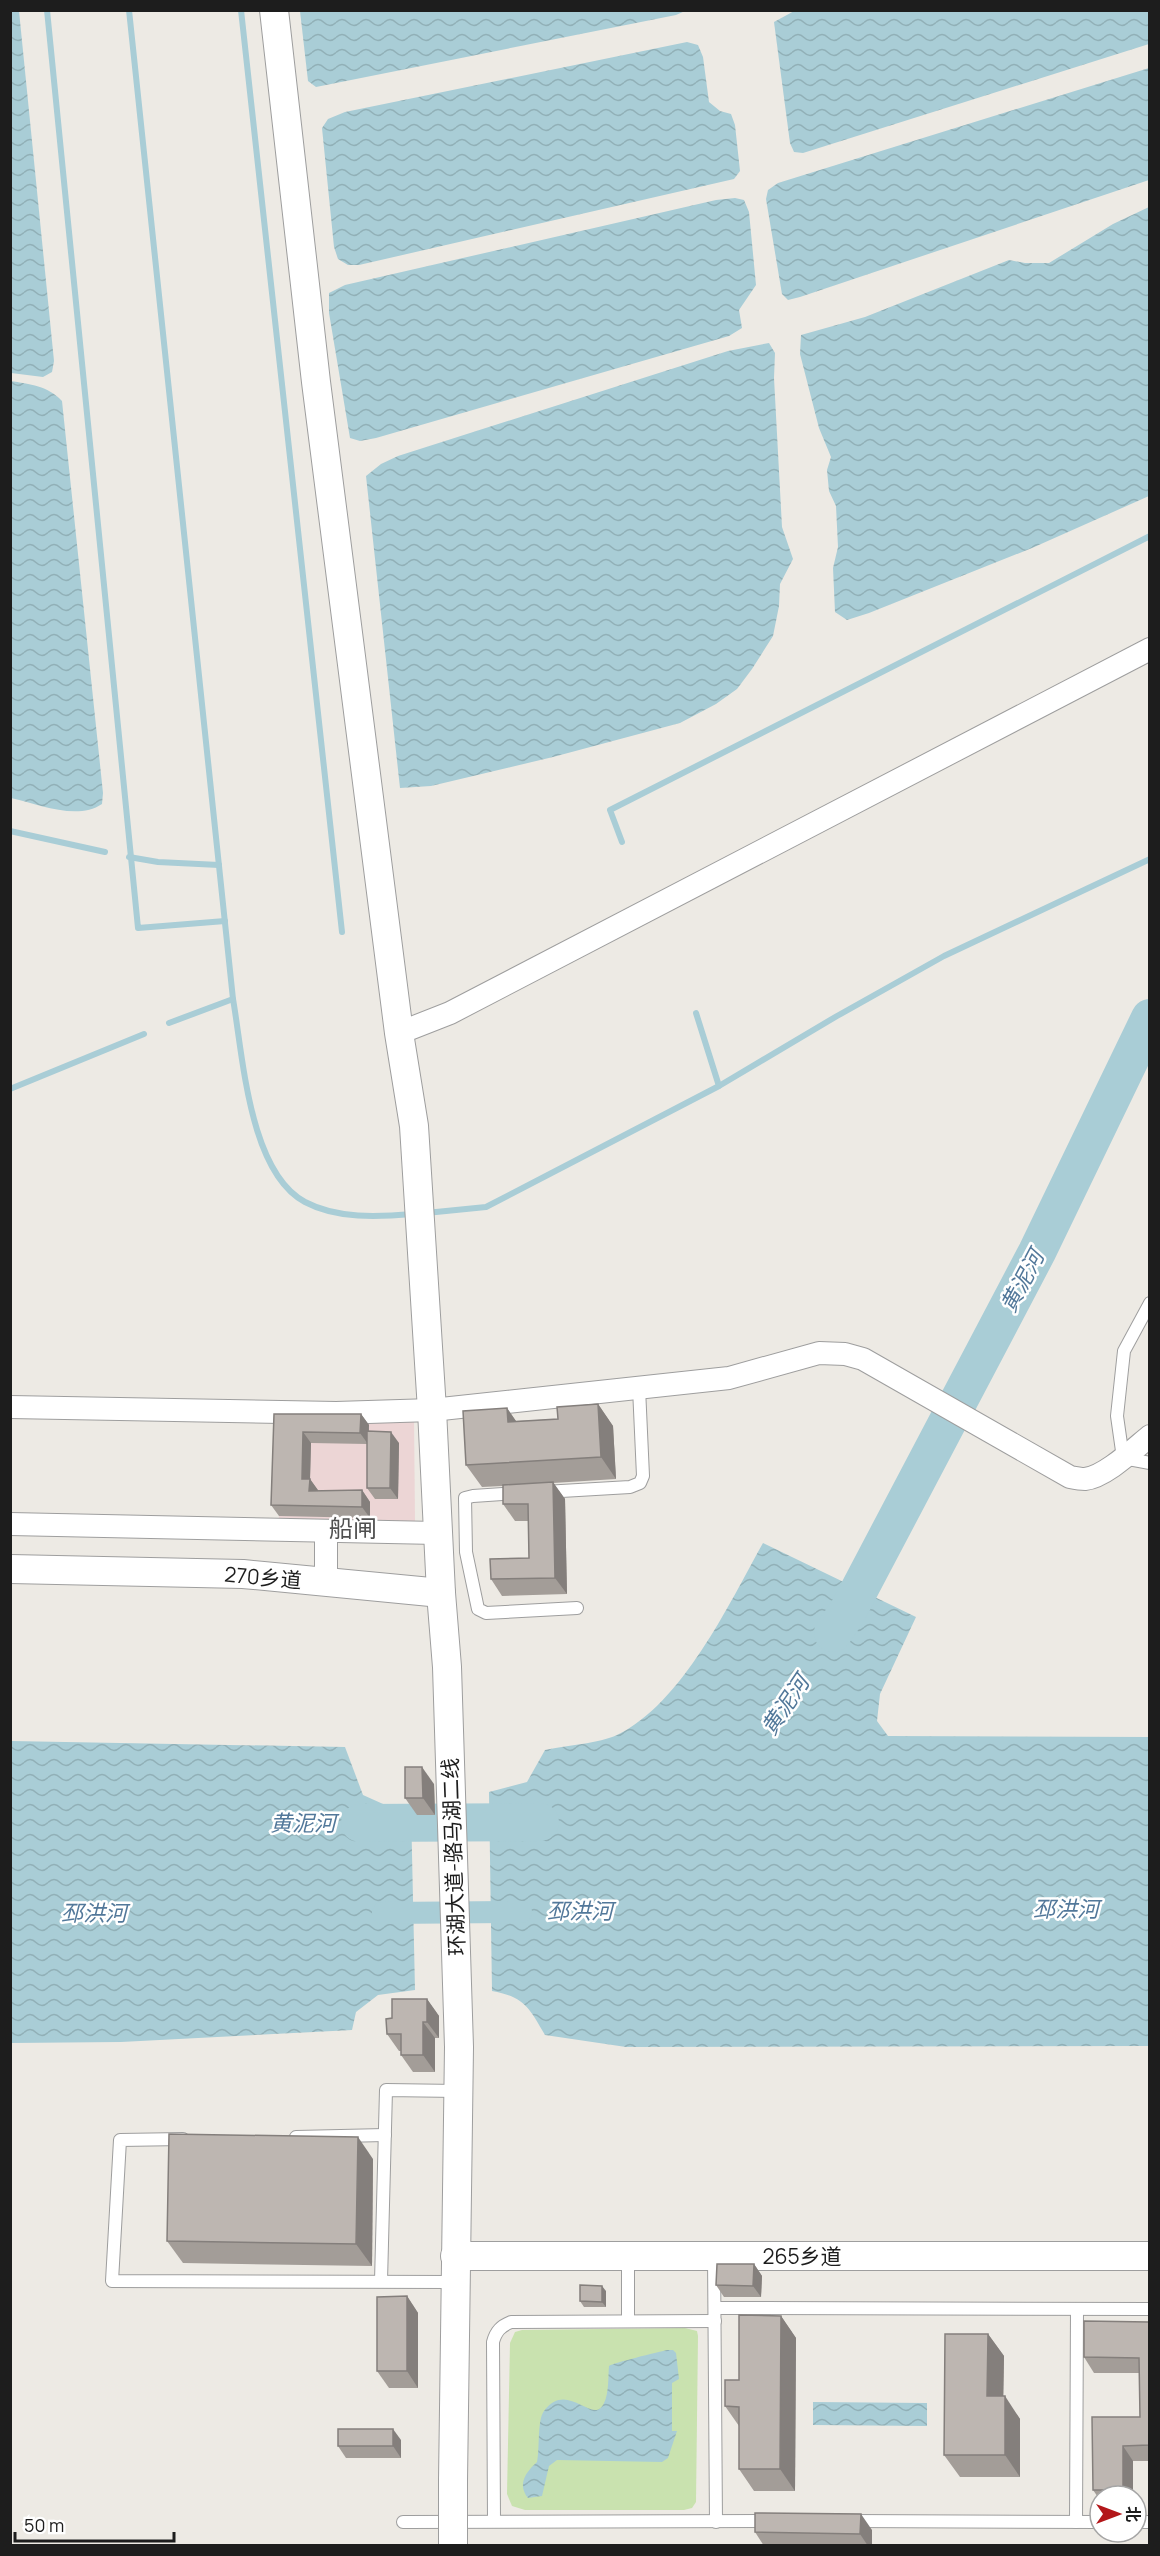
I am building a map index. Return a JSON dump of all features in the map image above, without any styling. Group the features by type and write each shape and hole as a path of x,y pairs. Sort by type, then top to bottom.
{"street":[{"path":"274,10 316,382 399,1033 414,1126 441,1593"},
{"path":"399,1033 450,1013 1149,649"},
{"path":"10,1407 336,1413 432,1410 729,1378 819,1353 845,1354 863,1359 1070,1477 1085,1479 1096,1475 1123,1458 1149,1436"},
{"path":"10,1524 437,1533"},
{"path":"326,1531 326,1583"},
{"name":"270乡道","path":"10,1569 243,1574 441,1593"},
{"name":"环湖大道-骆马湖二线","path":"441,1593 447,1667 459,2047 458,2091"},
{"path":"453,2546 454,2269 458,2091"},
{"name":"265乡道","path":"454,2269 628,2256 1149,2256"}],"lane":[{"path":"1149,1303 1124,1351 1117,1416 1123,1458 1149,1463"},
{"path":"577,1608 486,1613 478,1609 465,1552 465,1498 630,1487 640,1483 644,1476 639,1388"},
{"path":"381,2281 386,2090 458,2091"},
{"path":"282,2137 385,2135"},
{"path":"201,2139 120,2140 112,2280 381,2281 454,2269"},
{"path":"628,2256 628,2321"},
{"path":"714,2256 716,2522"},
{"path":"714,2308 1149,2309"},
{"path":"1076,2522 1077,2309"},
{"path":"494,2521 493,2342 502,2326 511,2322 714,2321"},
{"path":"831,2521 1088,2522"},
{"path":"403,2522 785,2522"}],"shaded area":[{"path":"414,1417 415,1521 279,1522 278,1418"}],"green space":[{"path":"685,2328 697,2331 698,2336 696,2502 692,2508 684,2510 525,2510 512,2506 507,2494 510,2343 515,2332 522,2330"}],"water":[{"path":"300,10 685,11 676,15 316,87 308,81"},
{"path":"796,10 1149,11 1149,44 803,153 794,152 790,143 774,22"},
{"path":"10,11 19,11 54,361 52,372 43,377 11,373"},
{"path":"687,42 698,45 703,57 709,102 720,111 731,114 735,125 740,171 734,179 359,265 348,265 338,259 334,247 322,128 328,119 345,112"},
{"path":"1149,68 1149,180 800,297 788,300 782,294 766,199 768,190 778,183"},
{"path":"735,198 744,200 749,212 756,285 739,310 742,328 729,336 376,438 360,441 350,438 329,313 329,293 345,285 716,200"},
{"path":"1149,207 1149,496 1032,548 869,613 847,620 835,612 833,568 838,547 836,506 829,491 827,470 831,457 819,428 800,354 801,335 865,317 1009,260 1049,263 1113,224"},
{"path":"769,343 775,353 774,378 782,527 793,559 780,584 779,606 773,636 737,689 716,704 680,723 553,757 431,786 400,788 366,476 381,464 398,456 728,351"},
{"path":"10,381 45,389 62,401 103,793 102,804 81,811 57,810 11,798"},
{"path":"763,1543 916,1617 880,1694 877,1721 888,1736 1149,1737 1149,2046 626,2047 545,2035 530,2011 519,2000 492,1991 489,1792 527,1782 545,1750 610,1738 641,1720 683,1677 702,1650"},
{"path":"11,1741 345,1747 363,1795 392,1808 411,1808 415,1990 378,1995 356,2012 352,2030 121,2042 11,2043"},
{"path":"673,2350 676,2353 679,2379 672,2383 672,2431 677,2431 668,2458 662,2462 557,2460 549,2466 542,2496 528,2498 523,2483 526,2474 537,2462 540,2421 544,2411 553,2402 562,2400 571,2401 593,2410 599,2409 607,2395 609,2366"},
{"path":"813,2402 927,2403 927,2426 813,2425"}],"building":[{"path":"598,1404 601,1457 466,1465 463,1411 507,1408 508,1422 558,1419 557,1407"},
{"path":"274,1414 361,1414 360,1433 303,1432 302,1479 310,1479 309,1491 362,1490 362,1507 271,1505"},
{"path":"367,1431 391,1432 390,1488 367,1488"},
{"path":"553,1482 555,1578 491,1579 490,1559 529,1558 528,1504 503,1504 503,1485"},
{"path":"405,1767 422,1767 423,1798 405,1798"},
{"path":"392,1999 427,1999 427,2022 423,2022 423,2055 401,2055 401,2034 387,2034 386,2019 392,2018"},
{"path":"169,2134 358,2137 356,2244 167,2241"},
{"path":"717,2264 754,2264 753,2286 716,2285"},
{"path":"580,2285 602,2286 602,2302 580,2301"},
{"path":"407,2296 407,2371 377,2371 377,2297"},
{"path":"739,2315 781,2316 780,2469 739,2469 739,2407 725,2406 725,2380 739,2380"},
{"path":"1084,2321 1149,2322 1149,2445 1123,2446 1123,2484 1093,2484 1092,2417 1140,2417 1139,2358 1084,2357"},
{"path":"945,2334 988,2334 987,2396 1005,2396 1005,2455 944,2455"},
{"path":"338,2429 393,2429 393,2446 338,2446"},
{"path":"755,2513 861,2514 860,2534 755,2532"}],"waterway":[{"path":"47,10 138,928 225,921"},
{"path":"129,10 233,999 252,1111 260,1140 272,1166 286,1187 305,1202 317,1208 358,1216 413,1214"},
{"path":"241,10 342,932"},
{"path":"622,842 610,810 1150,536"},
{"path":"10,831 105,852"},
{"path":"129,857 158,862 219,865"},
{"path":"426,1213 486,1207 719,1086 944,956 1150,859"},
{"path":"169,1023 233,999"},
{"path":"696,1013 719,1086"},
{"name":"黄泥河","path":"833,1633 848,1611 1037,1252 1150,1018"},
{"path":"10,1089 144,1034"},
{"name":"黄泥河","path":"360,1823 540,1822"},
{"name":"邳洪河","path":"383,1913 521,1912"}],"district":[{"name":"船闸","path":"353,1527"}]}
